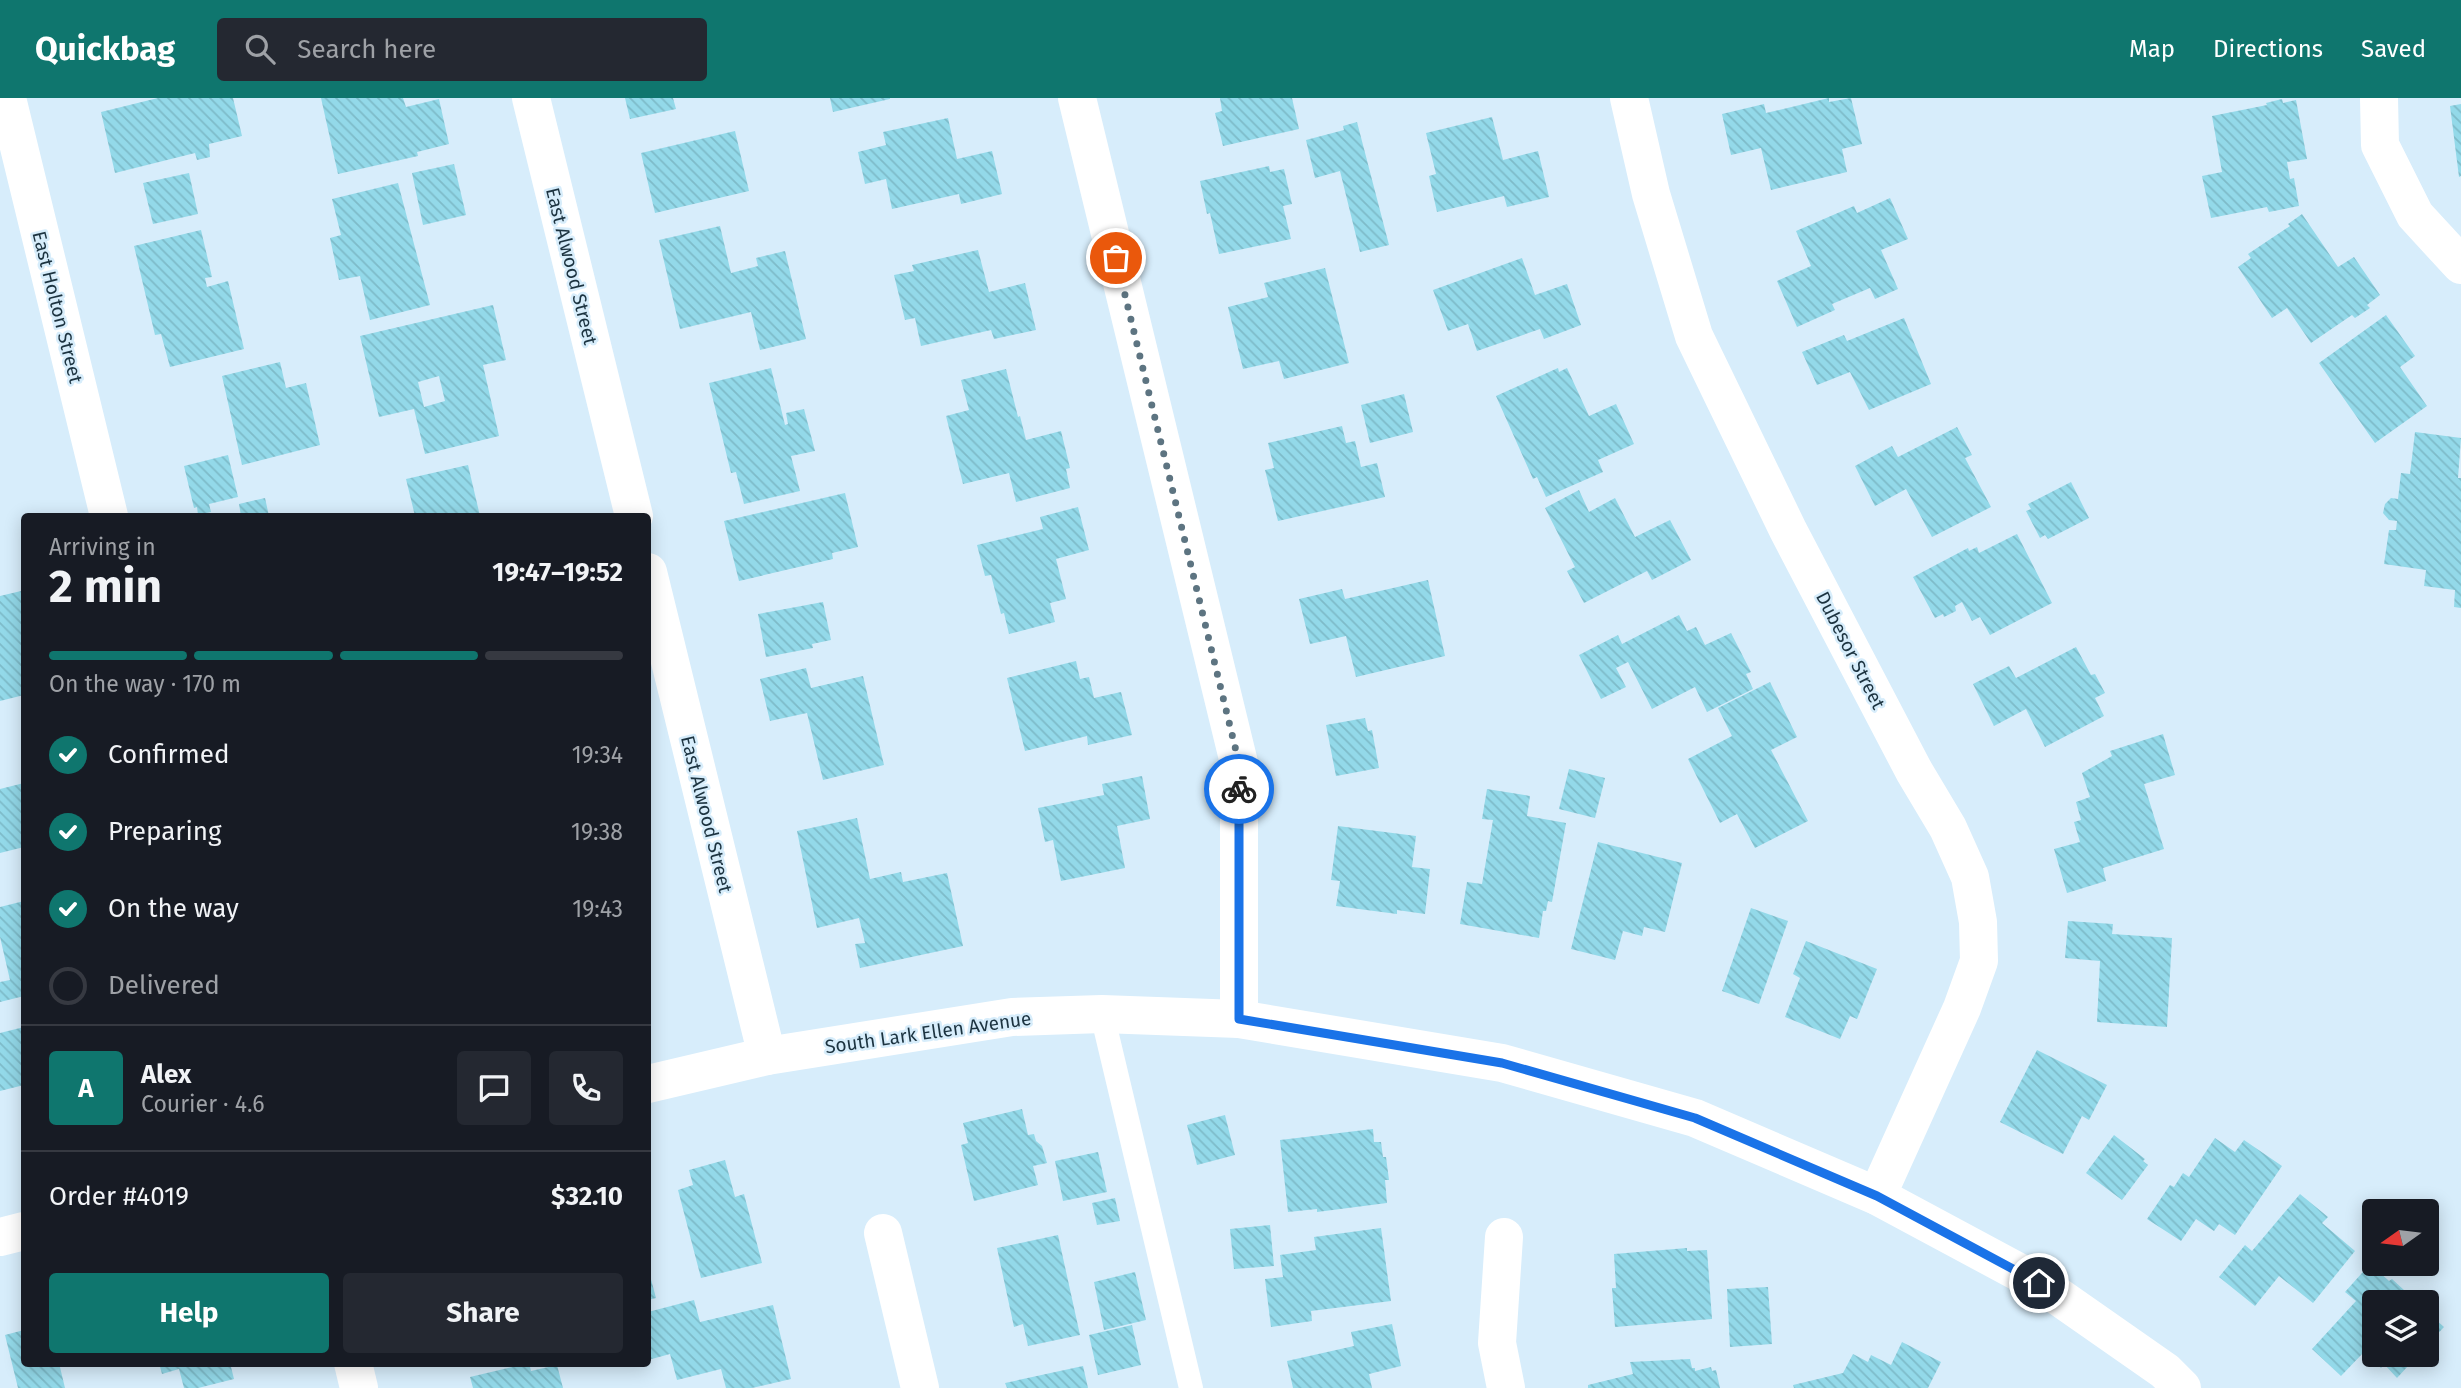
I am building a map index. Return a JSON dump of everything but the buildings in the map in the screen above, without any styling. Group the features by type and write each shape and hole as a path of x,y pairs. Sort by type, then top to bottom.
{"street":[{"name":"East Holton Street","path":"7,98 108,513"},
{"name":"East Alwood Street","path":"531,98 633,513"},
{"path":"1077,98 1239,763 1239,1019"},
{"name":"Dubesor Street","path":"1629,98 1651,194 1694,336 1788,530 1913,771 1948,828 1970,877 1978,922 1979,961 1962,1008 1877,1196"},
{"path":"2379,98 2380,145 2415,215 2461,265"},
{"name":"East Alwood Street","path":"651,584 767,1056"},
{"name":"South Lark Ellen Avenue","path":"651,1083 767,1056 1012,1017 1102,1014 1239,1019 1502,1063 1695,1118 1877,1196 2039,1283 2165,1371 2182,1388"},
{"path":"0,1237 21,1232"},
{"path":"883,1233 920,1388"},
{"path":"1504,1237 1497,1343 1506,1388"},
{"path":"354,1367 359,1388"}],"lane":[{"path":"1102,1014 1191,1388"}],"way so far":[{"path":"1116,258 1239,763 1239,789"}],"route":[{"path":"1239,789 1239,1019 1502,1063 1695,1118 1877,1196 2039,1283"}]}
